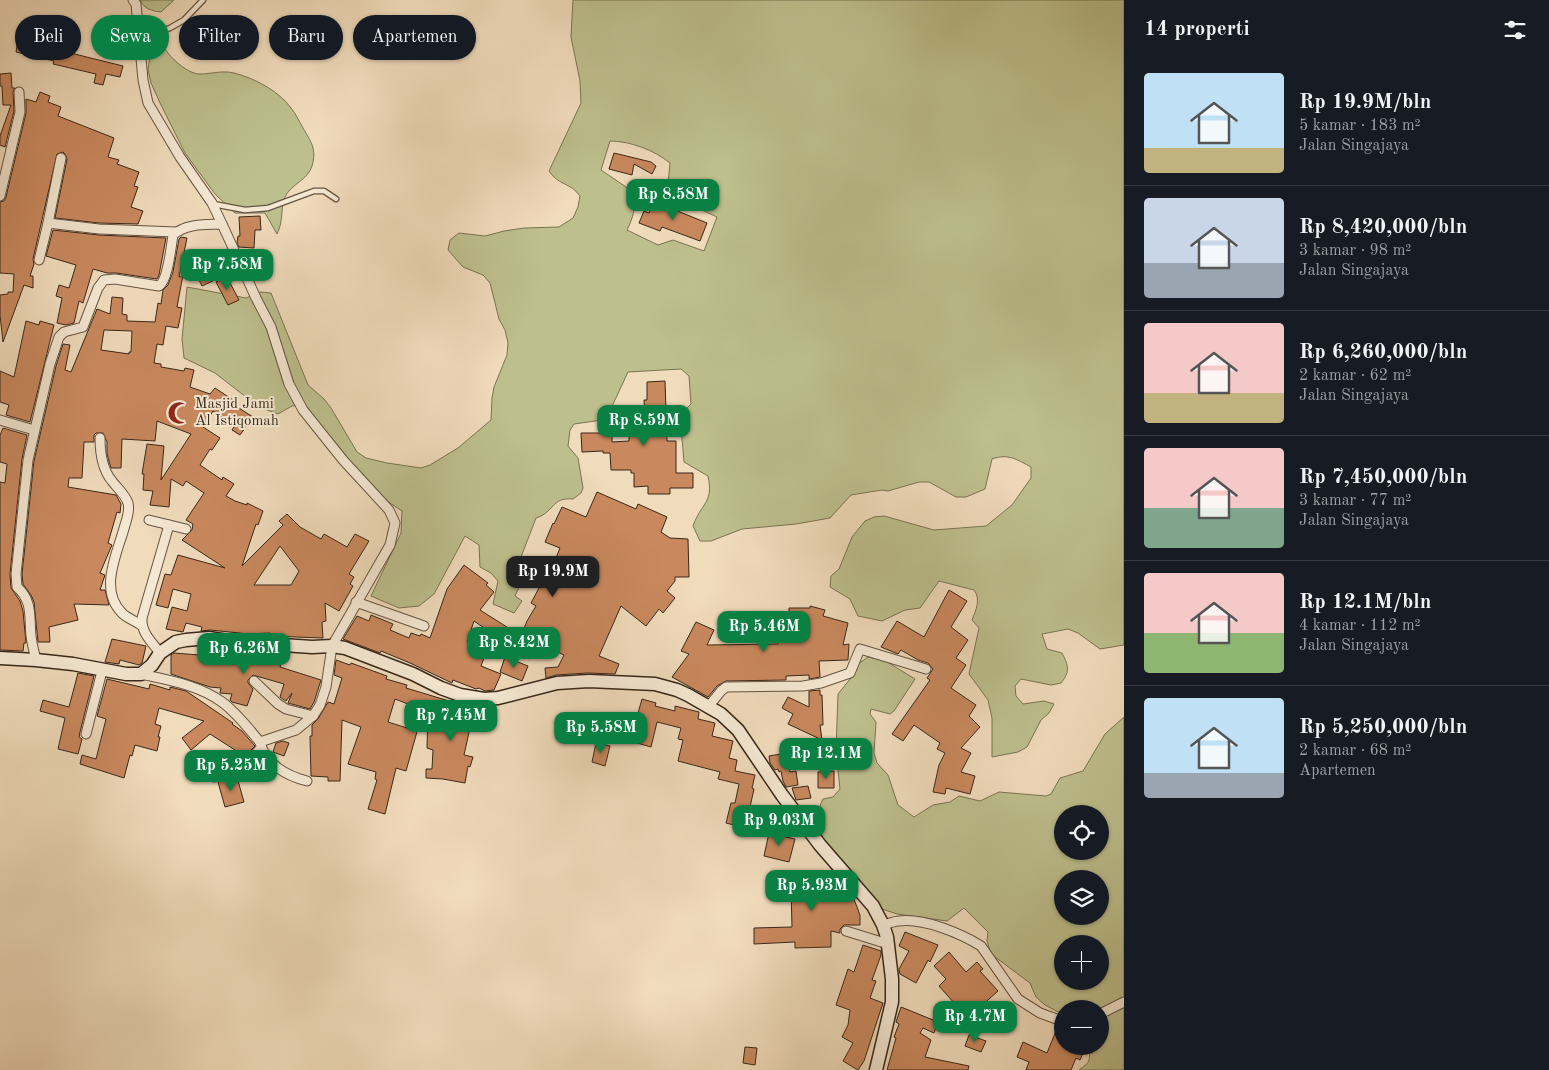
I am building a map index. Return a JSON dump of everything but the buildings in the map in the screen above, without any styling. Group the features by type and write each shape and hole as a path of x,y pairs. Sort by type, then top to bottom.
{"street":[{"path":"133,0 136,4 137,15"},
{"path":"140,60 148,103 180,157 212,203 271,328 289,384 303,410 343,460 394,518 395,528 390,545 332,646 324,697 313,716 296,730 260,745 250,762 244,766 214,776"},
{"path":"0,196 20,112 19,92"},
{"path":"39,260 61,158"},
{"path":"48,223 99,230 176,232 186,227 222,224"},
{"path":"36,660 31,637 29,604 22,591 17,587 15,579 28,460 58,337 64,332 83,327 98,288 104,280 115,279 161,285 165,278 173,235 176,232"},
{"path":"0,420 34,430"},
{"path":"100,438 100,452 103,464 110,479 128,503 128,515 111,575 113,599 124,614 141,625 160,654"},
{"path":"149,520 186,529"},
{"path":"141,625 145,605 169,525"},
{"path":"356,602 424,626"},
{"path":"141,674 152,665 160,654 176,642 209,638 226,641 312,647 332,646 362,654 454,692 484,700 557,682 589,681 655,684 677,690 721,714 738,730 782,796 820,845 873,906 883,925 888,944 892,978 892,1002 876,1070"},
{"path":"708,707 726,687 803,686 842,677 852,671 860,649 926,669"},
{"path":"0,658 73,664 102,671 141,674 168,680 209,694 236,715 277,769 290,777 307,781"},
{"path":"86,734 102,671"},
{"path":"254,681 278,704 286,709 313,716"},
{"path":"883,925 898,921 916,921 949,930 972,940 981,946 1018,999 1040,1013 1054,1018"},
{"path":"846,931 888,944"},
{"path":"1109,1010 1124,1002"}],"lane":[{"path":"169,28 184,20 203,0"},
{"path":"212,203 245,210 268,208 314,191 324,191 336,199"}],"green space":[{"path":"140,0 174,0 161,12 149,9"},
{"path":"573,0 1124,0 1124,645 1100,649 1078,633 1068,629 1042,634 1047,649 1062,653 1068,669 1061,683 1051,685 1021,679 1015,686 1016,696 1023,704 1044,701 1054,704 1049,713 1041,720 1027,747 1018,752 992,757 992,718 988,700 969,674 979,628 972,620 977,601 974,590 939,581 920,608 905,610 882,621 858,616 850,599 830,587 831,576 839,569 852,537 865,521 874,517 884,516 934,530 986,526 1012,505 1031,478 1031,467 1017,460 1008,457 992,459 985,489 966,497 956,497 929,482 919,482 888,491 882,490 851,495 830,518 796,524 742,529 711,541 700,541 693,526 708,498 709,485 708,476 684,462 680,415 691,404 689,376 681,369 628,372 608,415 602,420 574,424 570,430 568,446 578,458 583,488 581,493 573,499 561,500 547,512 536,518 516,570 525,575 515,596 522,601 514,613 493,604 498,581 491,573 480,567 479,545 465,536 434,594 419,606 399,608 371,596 401,533 402,511 378,495 304,405 292,406 278,414 259,407 215,373 184,358 182,339 187,287 246,298 260,292 271,293 308,385 331,408 357,452 366,458 421,468 430,465 458,448 491,420 494,387 507,355 508,343 505,330 499,319 490,283 483,275 463,267 448,250 450,240 459,233 485,236 524,228 559,227 573,218 580,196 549,171 581,103 580,81 571,37","holes":["610,141 642,147 670,163 667,194 717,217 704,251 673,240 658,245 627,230 634,212 635,193 601,170"]},
{"path":"169,53 183,67 195,73 230,72 250,78 280,96 293,110 308,137 314,155 310,171 285,197 277,234 265,213 235,213 215,194 185,153 151,83 148,70 149,60 169,60"},
{"path":"868,657 884,660 915,679 894,711 890,714 871,709 870,714 876,722 874,753 877,763 888,775 898,805 914,817 933,805 950,802 959,796 980,801 999,792 1046,796 1051,794 1060,778 1083,771 1105,734 1124,717 1124,1070 1079,1070 1086,1065 1090,1055 1109,1055 1109,1000 1054,1000 1054,1010 1045,1005 1036,997 1030,983 991,954 987,941 988,932 964,908 947,921 897,914 882,909 856,876 818,838 817,829 821,803 823,799 833,797 840,789 836,750 838,694 855,673 858,664"}],"place":[{"name":"Masjid Jami Al Istiqomah","path":"179,413"}]}
